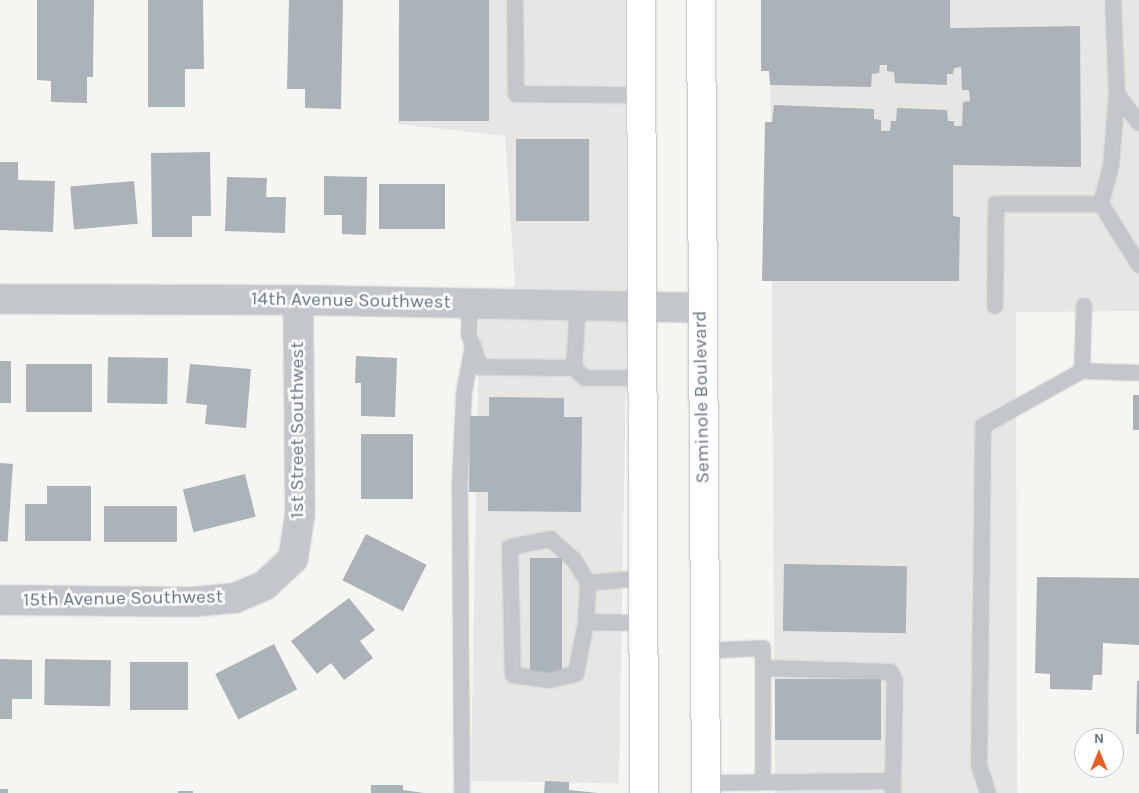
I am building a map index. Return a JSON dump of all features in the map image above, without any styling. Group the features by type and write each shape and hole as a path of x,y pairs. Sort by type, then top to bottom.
{"main road":[{"path":"641,0 644,793"},
{"name":"Seminole Boulevard","path":"701,0 701,308 706,788"}],"street":[{"name":"14th Avenue Southwest","path":"0,299 470,302 701,308"},
{"name":"1st Street Southwest","path":"293,559 300,505 298,300"},
{"name":"15th Avenue Southwest","path":"0,600 192,602 235,598 265,585 293,559"}],"lane":[{"path":"515,0 516,94 641,95"},
{"path":"1113,0 1117,94 1111,166 1101,204 1139,265"},
{"path":"1117,94 1139,123"},
{"path":"995,306 996,204 1101,204"},
{"path":"470,302 470,335 480,367 574,368 585,378 641,378"},
{"path":"574,368 578,305"},
{"path":"1082,371 1084,306"},
{"path":"462,793 460,482 464,394 473,344"},
{"path":"988,793 979,766 983,426 1082,371 1139,373"},
{"path":"551,539 574,560 588,583 586,622 576,674 549,680 513,675 510,547 551,539"},
{"path":"588,583 642,578"},
{"path":"586,622 643,623"},
{"path":"704,651 763,648 763,781"},
{"path":"706,788 763,781 893,787 895,676 891,672 763,668"}],"shaded area":[{"path":"399,0 625,0 626,291 507,288 515,286 505,136 398,124"},
{"path":"770,0 1139,0 1139,311 1016,312 1017,793 775,793"},
{"path":"479,318 627,321 619,784 471,781"}],"building":[{"path":"37,0 94,0 93,77 87,77 87,103 51,102 51,81 37,80"},
{"path":"148,0 203,0 204,69 185,69 185,107 148,107"},
{"path":"289,0 343,0 341,109 305,108 305,89 287,89"},
{"path":"399,0 489,0 489,121 399,121"},
{"path":"761,0 950,0 950,28 1080,26 1081,167 953,165 953,216 960,217 959,281 762,281 765,122 772,122 774,105 874,109 874,119 881,120 881,131 890,131 891,121 896,121 897,108 947,110 948,121 954,121 954,126 962,126 963,102 970,101 969,90 962,90 961,67 954,68 953,74 947,74 947,85 895,83 894,72 887,71 887,65 880,65 879,73 872,74 871,87 770,85 769,71 761,71"},
{"path":"516,139 589,139 589,221 516,221"},
{"path":"210,152 211,216 192,216 192,237 152,237 151,153"},
{"path":"0,162 18,162 18,180 55,181 53,232 0,230"},
{"path":"324,176 367,177 366,235 342,234 342,215 324,215"},
{"path":"227,177 267,178 266,197 286,197 285,233 225,231"},
{"path":"134,181 138,224 74,229 70,187"},
{"path":"379,184 445,184 445,229 379,229"},
{"path":"356,356 397,358 395,417 361,416 361,383 355,383"},
{"path":"108,357 168,358 167,404 107,403"},
{"path":"0,361 11,361 11,403 0,403"},
{"path":"26,364 92,364 92,412 26,412"},
{"path":"190,364 251,369 246,428 205,424 207,405 186,403"},
{"path":"1133,395 1139,395 1139,430 1133,430"},
{"path":"489,397 564,398 564,417 582,417 581,512 488,511 488,492 469,492 470,416 489,416"},
{"path":"361,434 413,434 413,499 361,499"},
{"path":"0,463 13,464 8,542 0,541"},
{"path":"245,474 256,517 194,532 183,489"},
{"path":"47,486 91,486 91,541 25,541 25,504 47,504"},
{"path":"104,506 177,506 177,542 104,542"},
{"path":"366,534 427,565 403,611 342,580"},
{"path":"530,558 562,558 562,673 530,673"},
{"path":"784,564 907,566 906,633 783,631"},
{"path":"1037,577 1139,578 1139,645 1103,643 1102,675 1093,675 1092,690 1050,689 1050,674 1035,673"},
{"path":"349,598 375,630 360,641 373,658 344,680 331,663 317,674 291,641"},
{"path":"274,644 297,689 238,719 215,674"},
{"path":"0,659 32,660 32,699 12,699 12,719 0,719"},
{"path":"45,659 111,660 110,706 44,705"},
{"path":"130,662 188,662 188,710 130,710"},
{"path":"775,679 881,679 881,740 775,740"},
{"path":"1137,681 1139,681 1139,734 1136,734"},
{"path":"545,781 569,782 569,790 598,793 544,793"},
{"path":"371,785 403,785 403,790 424,793 371,793"},
{"path":"0,789 8,789 8,793 0,793"},
{"path":"178,791 193,791 193,793 178,793"}]}
